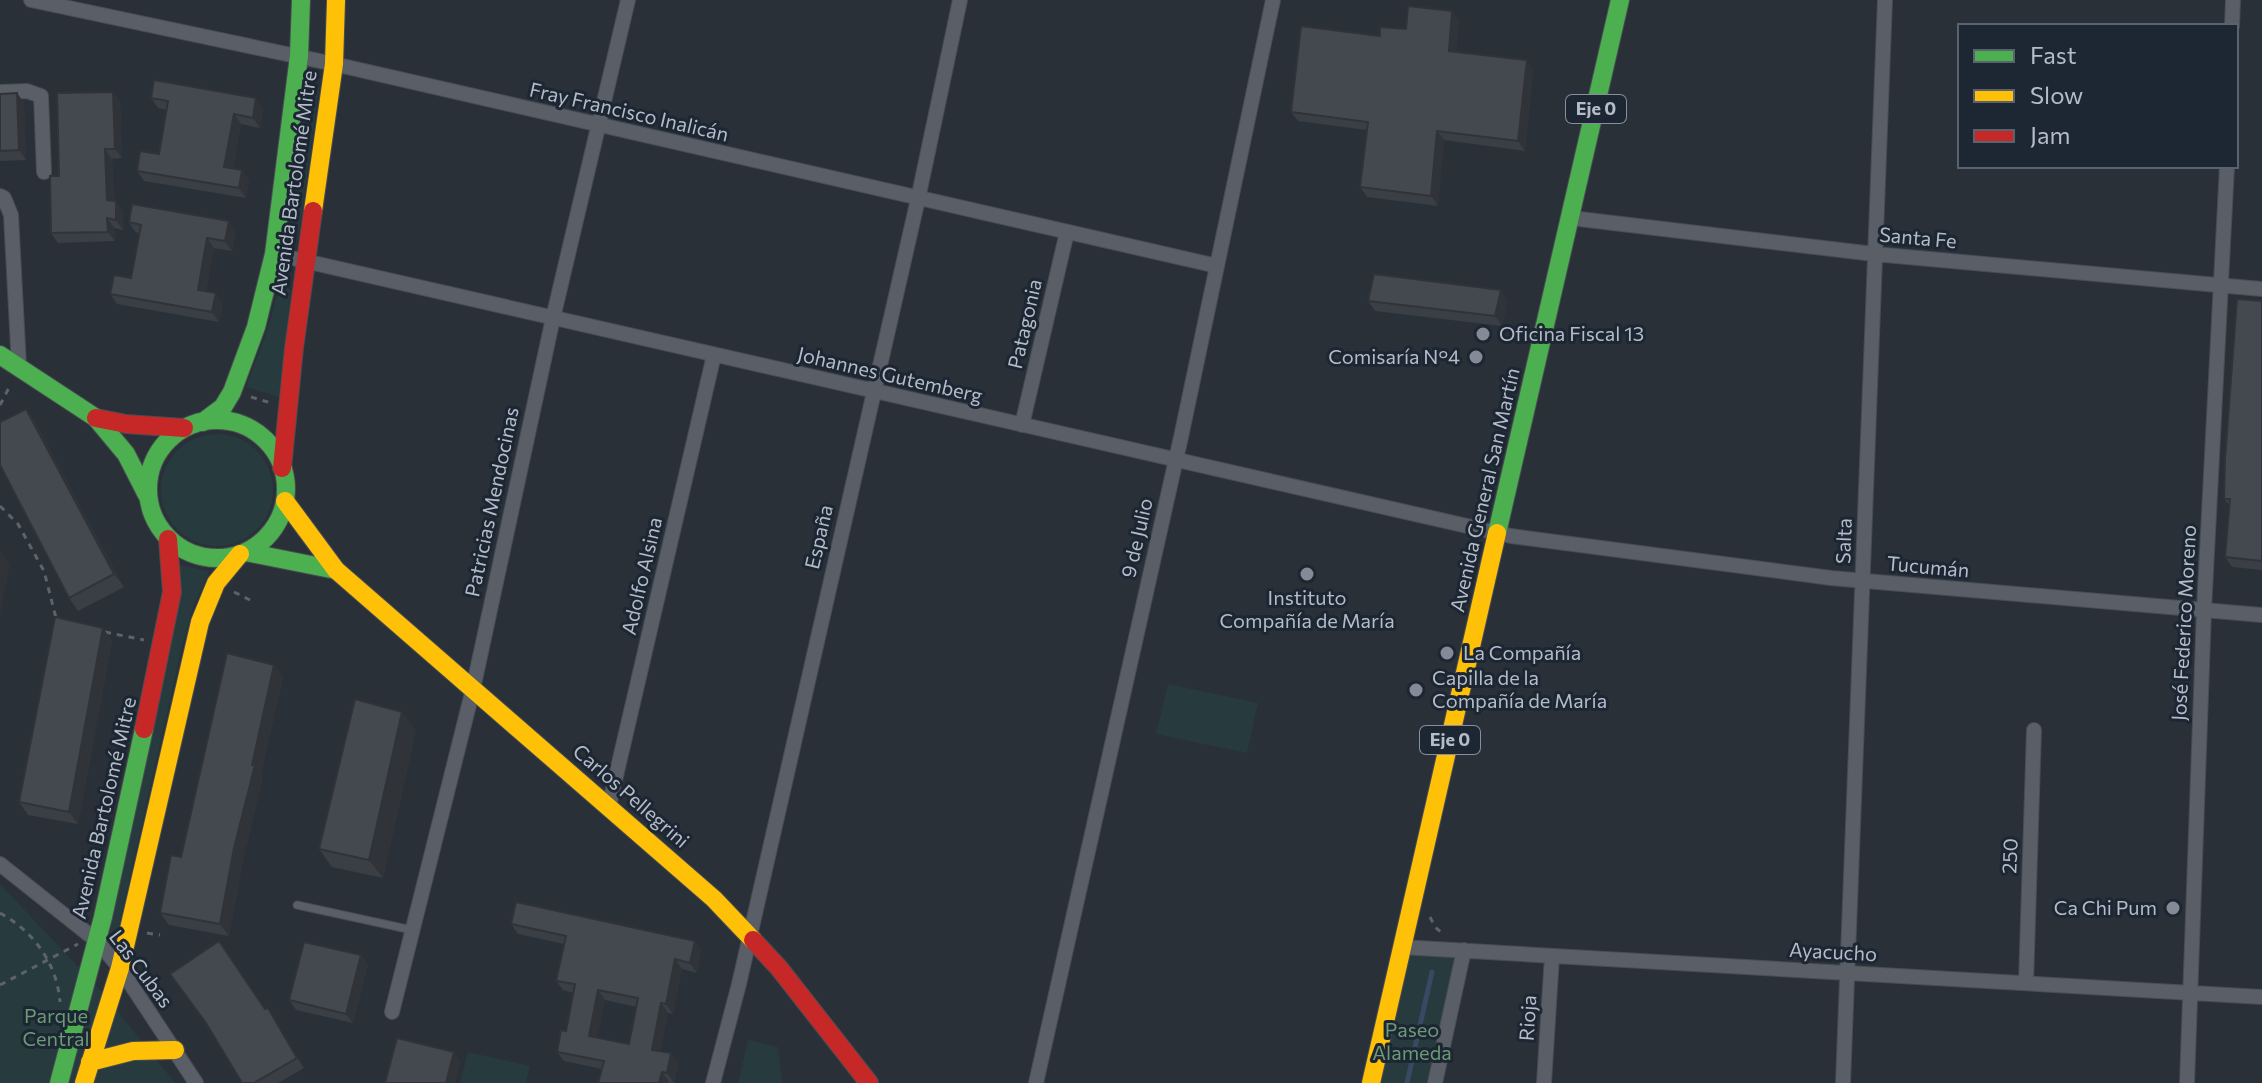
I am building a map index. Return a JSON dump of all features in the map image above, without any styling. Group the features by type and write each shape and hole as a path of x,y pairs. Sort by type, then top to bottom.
{"street":[{"name":"Fray Francisco Inalicán","path":"31,0 299,56 1217,266"},
{"name":"Avenida Bartolomé Mitre","path":"203,422 223,407 232,392 256,327 274,254 299,56 301,0"},
{"name":"Avenida Bartolomé Mitre","path":"282,468 305,261 334,64 336,0"},
{"name":"Patricias Mendocinas","path":"392,1012 473,689 553,318 628,0"},
{"name":"España","path":"713,1083 750,935 918,199 960,0"},
{"name":"9 de Julio","path":"1036,1083 1175,460 1273,0"},
{"name":"Avenida General San Martín","path":"1371,1083 1620,0"},
{"name":"Salta","path":"1843,1083 1885,0"},
{"path":"2232,24 2233,0"},
{"path":"0,92 27,91 41,96 44,172"},
{"name":"José Federico Moreno","path":"2187,1083 2204,610 2227,168"},
{"path":"0,196 4,198 11,215 19,366"},
{"name":"Santa Fe","path":"1571,218 1874,254 2262,289"},
{"name":"Patagonia","path":"1022,425 1067,232"},
{"name":"Johannes Gutemberg","path":"274,254 1497,533"},
{"path":"0,355 96,418 126,454 155,520 168,539 184,550 202,556 221,558 243,553"},
{"name":"Adolfo Alsina","path":"609,806 714,355"},
{"path":"96,418 138,426 184,428"},
{"path":"84,1083 120,968 197,633 216,583 243,553 262,541 275,527 285,501 286,485 275,451 262,437 246,427 218,420 184,428 167,441 155,458 148,478 148,499"},
{"name":"Carlos Pellegrini","path":"285,501 336,570 714,899 750,935 869,1083"},
{"name":"Tucumán","path":"1497,533 1862,581 2262,615"},
{"name":"Avenida Bartolomé Mitre","path":"59,1083 97,941 163,644 172,592 168,539"},
{"name":"Carlos Pellegrini","path":"243,553 336,570"},
{"name":"250","path":"2026,983 2034,730"},
{"name":"Las Cubas","path":"0,864 7,876 97,941 120,968 196,1083"},
{"name":"Ayacucho","path":"1401,947 2262,997"},
{"path":"1435,1083 1464,950"},
{"name":"Rioja","path":"1544,1083 1552,956"},
{"path":"90,1062 115,1053 175,1050"}],"lane":[{"path":"297,905 414,930"}],"path":[{"path":"232,392 289,408"},
{"path":"0,506 18,524 44,571 54,615 61,623"},
{"path":"102,631 163,644"},
{"path":"1431,907 1430,917 1446,938 1448,950"},
{"path":"0,913 13,920 36,941 49,961 59,986 60,1005"},
{"path":"0,985 79,943 97,941"}],"green space":[{"path":"307,85 319,88 299,233 288,231"},
{"path":"279,288 291,290 279,397 246,387 268,329"},
{"path":"217,434 238,438 256,451 269,469 273,490 269,511 256,529 238,542 217,546 196,542 178,529 165,511 161,490 165,469 178,451 196,438"},
{"path":"179,565 209,571 192,610 181,651 116,939 109,935 176,622"},
{"path":"1168,684 1258,703 1247,753 1156,734"},
{"name":"Parque Central","path":"0,884 103,993 175,1083 0,1083"},
{"name":"Paseo Alameda","path":"1401,947 1464,950 1435,1083 1371,1083"},
{"path":"748,1040 778,1047 782,1083 738,1083"},
{"path":"468,1052 530,1066 526,1083 460,1083"}],"building":[{"path":"1408,6 1452,11 1449,51 1527,60 1518,141 1437,131 1431,196 1360,187 1368,122 1291,112 1301,26 1380,36 1380,27 1406,29"},
{"path":"154,80 256,98 253,118 234,114 224,167 242,170 239,188 137,171 140,151 159,154 168,101 151,98"},
{"path":"113,92 115,149 105,149 107,200 116,201 116,220 107,218 108,232 51,233 50,176 59,176 57,93"},
{"path":"17,93 19,150 0,151 0,94"},
{"path":"132,204 229,221 225,241 207,238 198,290 216,293 212,312 110,294 114,275 131,278 141,225 129,222"},
{"path":"1374,274 1501,290 1495,316 1368,301"},
{"path":"2237,299 2262,301 2262,561 2225,557 2230,499 2224,499 2225,459"},
{"path":"26,409 114,574 69,598 0,465 0,422"},
{"path":"55,617 103,628 69,812 19,802"},
{"path":"227,653 274,665 220,924 160,913 171,855 181,857"},
{"path":"355,699 402,712 369,860 319,849"},
{"path":"516,902 695,941 690,963 675,959 666,1004 661,1003 652,1050 671,1053 667,1073 662,1072 659,1083 598,1083 604,1061 557,1052 561,1030 566,1031 575,984 556,981 566,936 511,924","holes":["598,990 638,998 629,1044 589,1036"]},
{"path":"219,941 265,1009 268,1008 297,1058 254,1083 242,1083 206,1023 170,974"},
{"path":"304,942 361,955 346,1014 289,1000"},
{"path":"397,1038 454,1052 446,1083 385,1083"}],"waterway":[{"path":"1407,1083 1432,972"}],"traffic: fast":[{"path":"203,422 223,407 232,392 256,327 274,254 299,56 301,0"},
{"path":"1497,533 1620,0"},
{"path":"0,355 96,418 126,454 147,495"},
{"path":"217,420 243,426 266,440 280,463 286,489 280,515 266,538 243,552 217,558 191,552 168,538 154,515 148,489 154,463 168,440 191,426 217,420"},
{"path":"246,552 336,570"},
{"path":"59,1083 103,917 144,729"}],"traffic: slow":[{"path":"313,211 334,64 336,0"},
{"path":"285,501 336,570 714,899 753,940"},
{"path":"1371,1083 1497,533"},
{"path":"84,1083 120,968 200,622 216,583 240,554"},
{"path":"90,1062 133,1051 175,1050"}],"traffic: jam":[{"path":"282,468 294,348 313,211"},
{"path":"96,418 126,424 184,428"},
{"path":"144,729 172,592 168,539"},
{"path":"753,940 779,968 869,1083"}],"place":[{"name":"Oficina Fiscal 13","path":"1483,334"},
{"name":"Comisaría N°4","path":"1476,357"},
{"name":"Instituto Compañía de María","path":"1307,574"},
{"name":"La Compañía","path":"1447,653"},
{"name":"Capilla de la Compañía de María","path":"1416,690"},
{"name":"Ca Chi Pum","path":"2173,908"}]}
